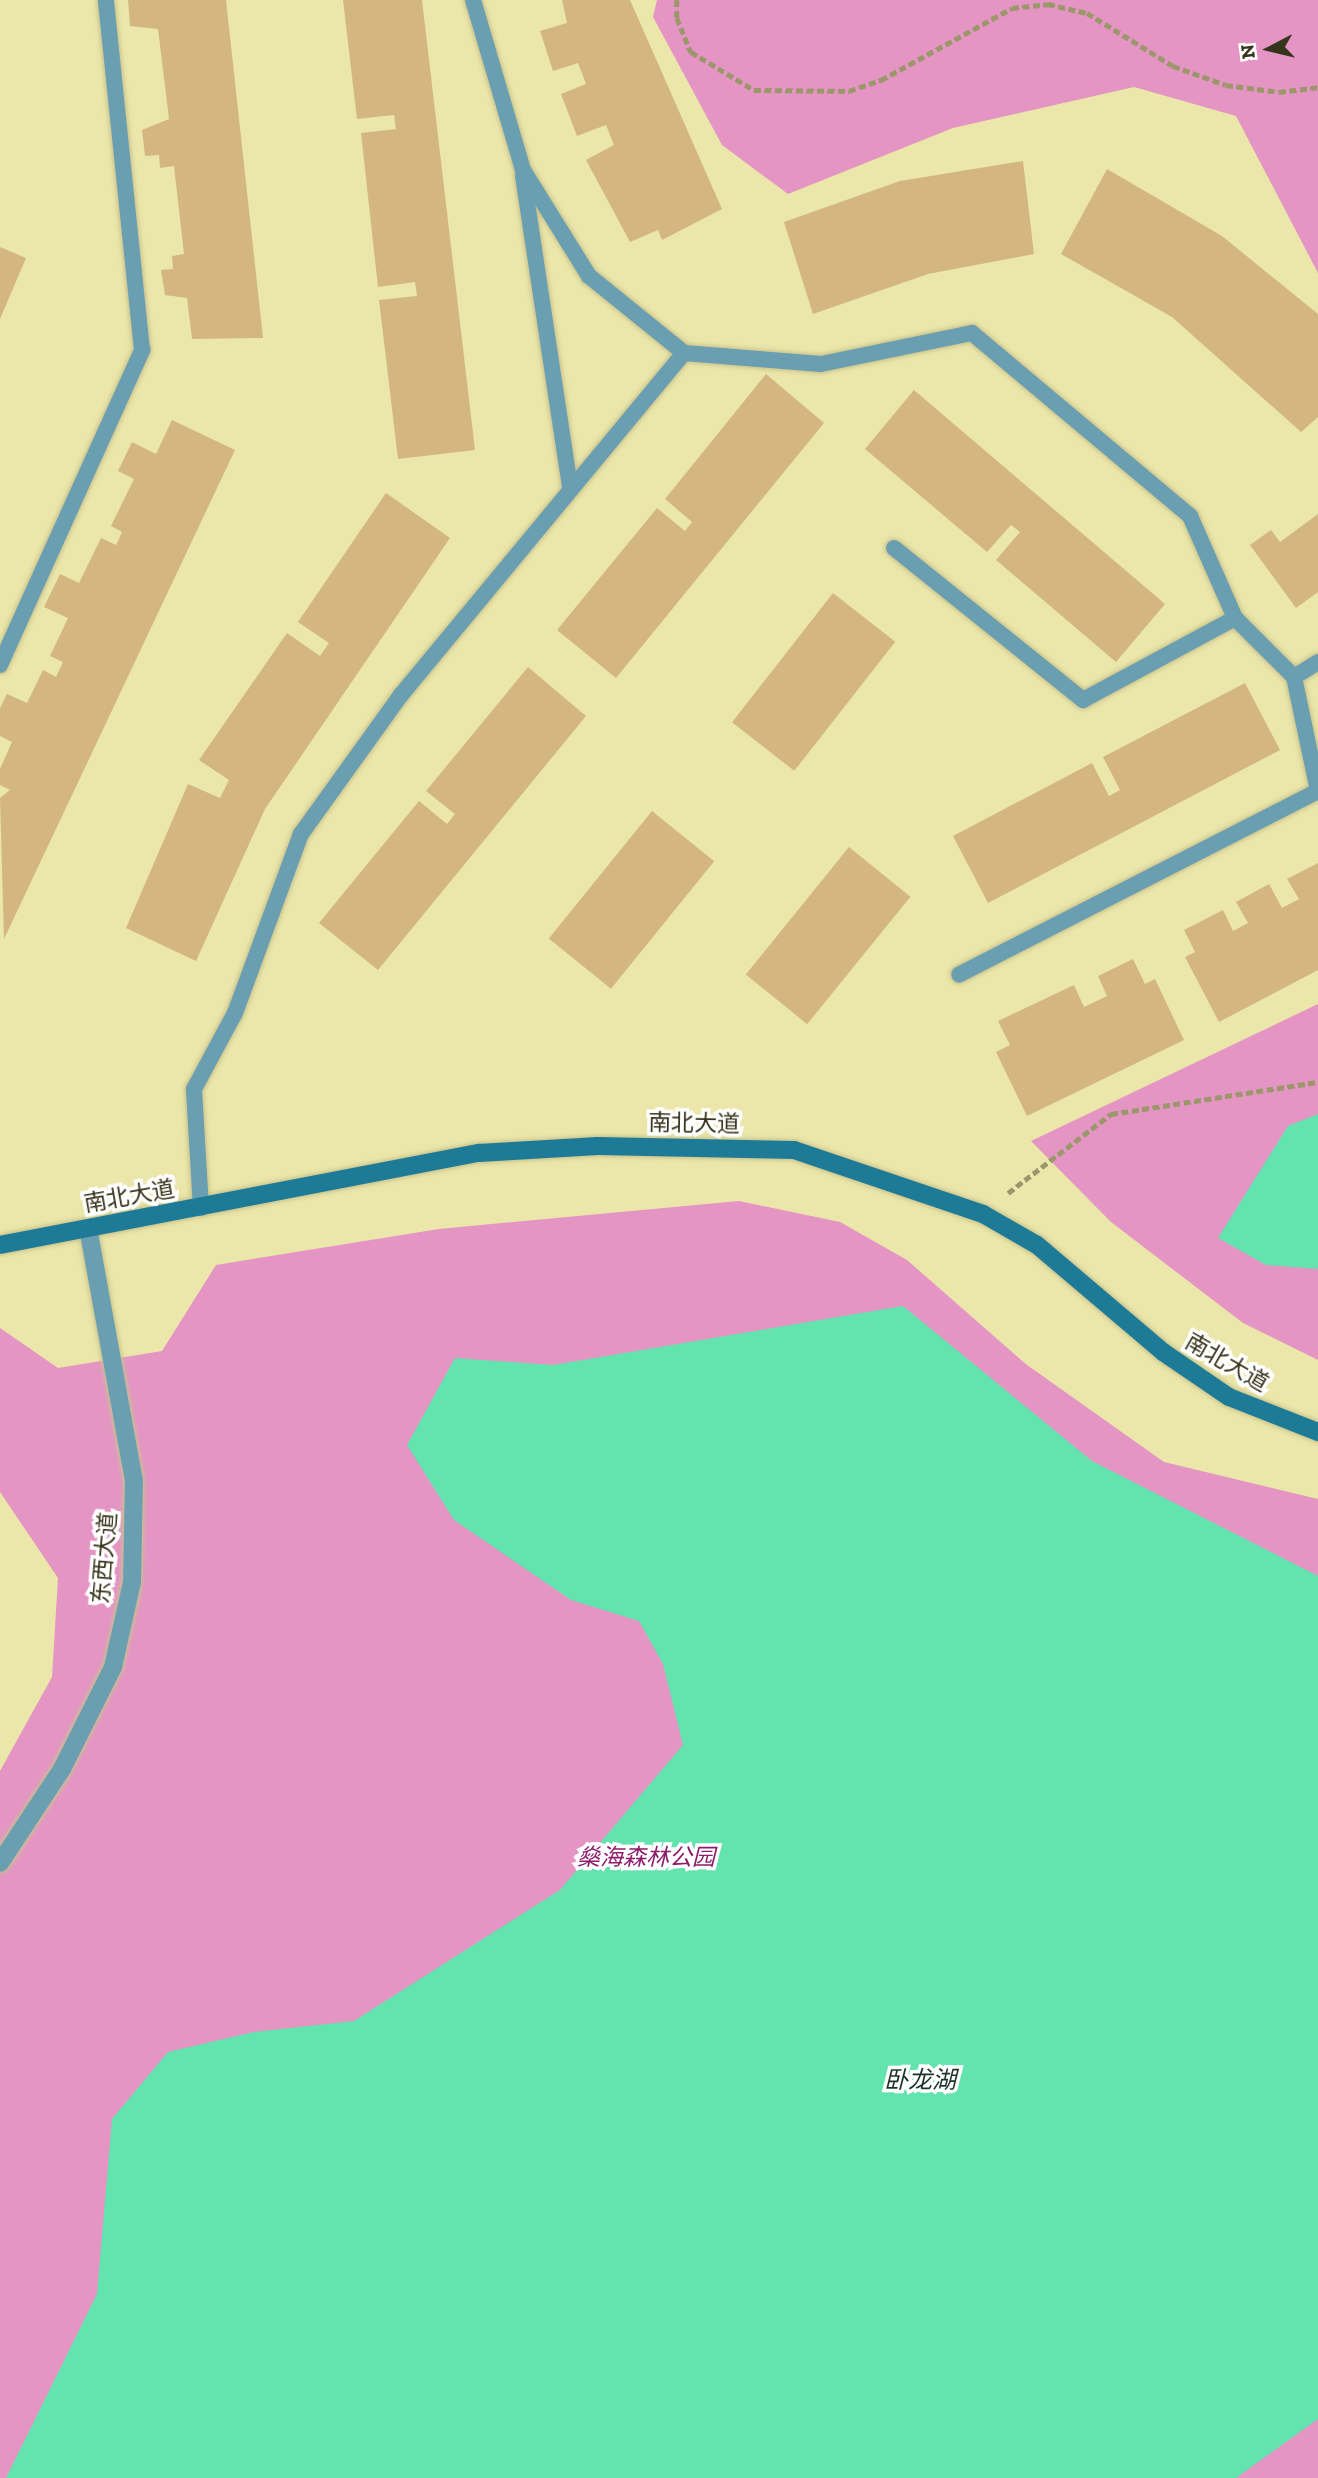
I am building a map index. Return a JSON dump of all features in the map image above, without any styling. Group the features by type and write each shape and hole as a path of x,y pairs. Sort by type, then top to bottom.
{"street":[{"name":"南北大道","path":"0,1245 480,1153 693,1147 794,1150 983,1214 1037,1245 1163,1352 1229,1397 1318,1432"},
{"name":"东西大道","path":"0,1863 62,1769 113,1667 132,1582 134,1481 88,1228"}],"lane":[{"path":"0,665 142,350 106,0"},
{"path":"473,0 523,170 570,486"},
{"path":"523,170 589,276 684,353 821,364 972,333 1190,516 1235,618 1294,677 1318,791 959,975"},
{"path":"201,1208 194,1088 234,1013 301,834 401,695 570,486 684,353"},
{"path":"894,548 1083,700 1235,618"},
{"path":"1294,677 1318,662"}],"path":[{"path":"677,0 691,52 754,90 849,91 881,80 1012,8 1048,4 1087,13 1173,66 1226,85 1279,92 1318,88"},
{"path":"983,1214 1111,1114 1318,1082"}],"green space":[{"path":"657,0 1318,0 1318,273 1236,116 1134,87 953,128 788,194 722,145 653,17"},
{"path":"1318,1004 1318,1360 1243,1323 1111,1222 1031,1141"},
{"name":"卧龙湖","path":"739,1201 840,1222 907,1260 1027,1365 1164,1462 1318,1499 1318,2478 0,2478 0,1771 52,1677 58,1578 0,1492 0,1328 58,1368 162,1351 216,1265 439,1229"}],"water":[{"path":"1318,1114 1318,1269 1266,1265 1218,1238 1288,1126"},
{"name":"卧龙湖","path":"903,1306 1092,1461 1318,1576 1318,2419 1236,2478 6,2478 97,2294 112,2119 168,2052 254,2032 354,2021 560,1890 683,1745 663,1664 639,1621 571,1600 454,1520 407,1445 455,1358 553,1365"}],"building":[{"path":"128,0 226,0 263,338 192,339 187,298 165,295 161,270 173,269 172,256 184,254 174,166 160,168 159,155 145,156 142,130 169,119 158,29 130,26"},
{"path":"343,0 422,0 475,450 398,459 379,300 417,296 415,282 378,287 361,133 396,129 394,115 357,119"},
{"path":"562,0 630,0 722,209 662,240 658,230 630,242 586,160 614,145 606,125 577,136 561,94 586,84 578,63 553,71 540,31 567,23"},
{"path":"1023,161 1034,254 928,274 813,314 784,222 900,181"},
{"path":"1107,169 1222,236 1318,314 1318,417 1301,432 1172,317 1061,254"},
{"path":"0,247 26,258 0,319"},
{"path":"766,374 824,423 616,678 557,630 657,508 685,531 692,522 665,499"},
{"path":"914,390 1165,604 1116,662 996,560 1020,532 1011,525 987,552 865,449"},
{"path":"172,420 235,450 4,939 0,798 10,790 0,785 0,769 12,742 0,736 0,708 7,694 27,703 43,670 56,677 63,662 50,656 68,618 44,607 60,574 79,583 101,538 116,545 122,532 111,526 134,479 118,471 132,442 156,454"},
{"path":"386,493 450,538 265,809 196,961 126,928 188,784 220,798 229,780 199,760 287,633 320,656 329,643 298,622"},
{"path":"1318,514 1318,592 1296,608 1250,545 1271,530 1280,542"},
{"path":"833,593 895,642 794,771 732,722"},
{"path":"528,667 586,716 378,970 319,923 419,801 447,824 455,814 426,791"},
{"path":"1245,683 1280,750 988,903 953,836 1092,763 1109,796 1120,790 1103,757"},
{"path":"652,811 714,861 611,989 549,938"},
{"path":"849,847 910,897 807,1024 746,974"},
{"path":"1318,863 1318,970 1219,1022 1185,957 1195,952 1184,930 1223,910 1233,931 1248,923 1236,902 1269,884 1282,908 1299,899 1287,879"},
{"path":"1133,959 1145,984 1155,979 1184,1040 1027,1116 996,1052 1010,1045 998,1021 1074,985 1084,1007 1107,996 1098,976"}],"park label":[{"name":"燊海森林公园","path":"646,1857"}]}
